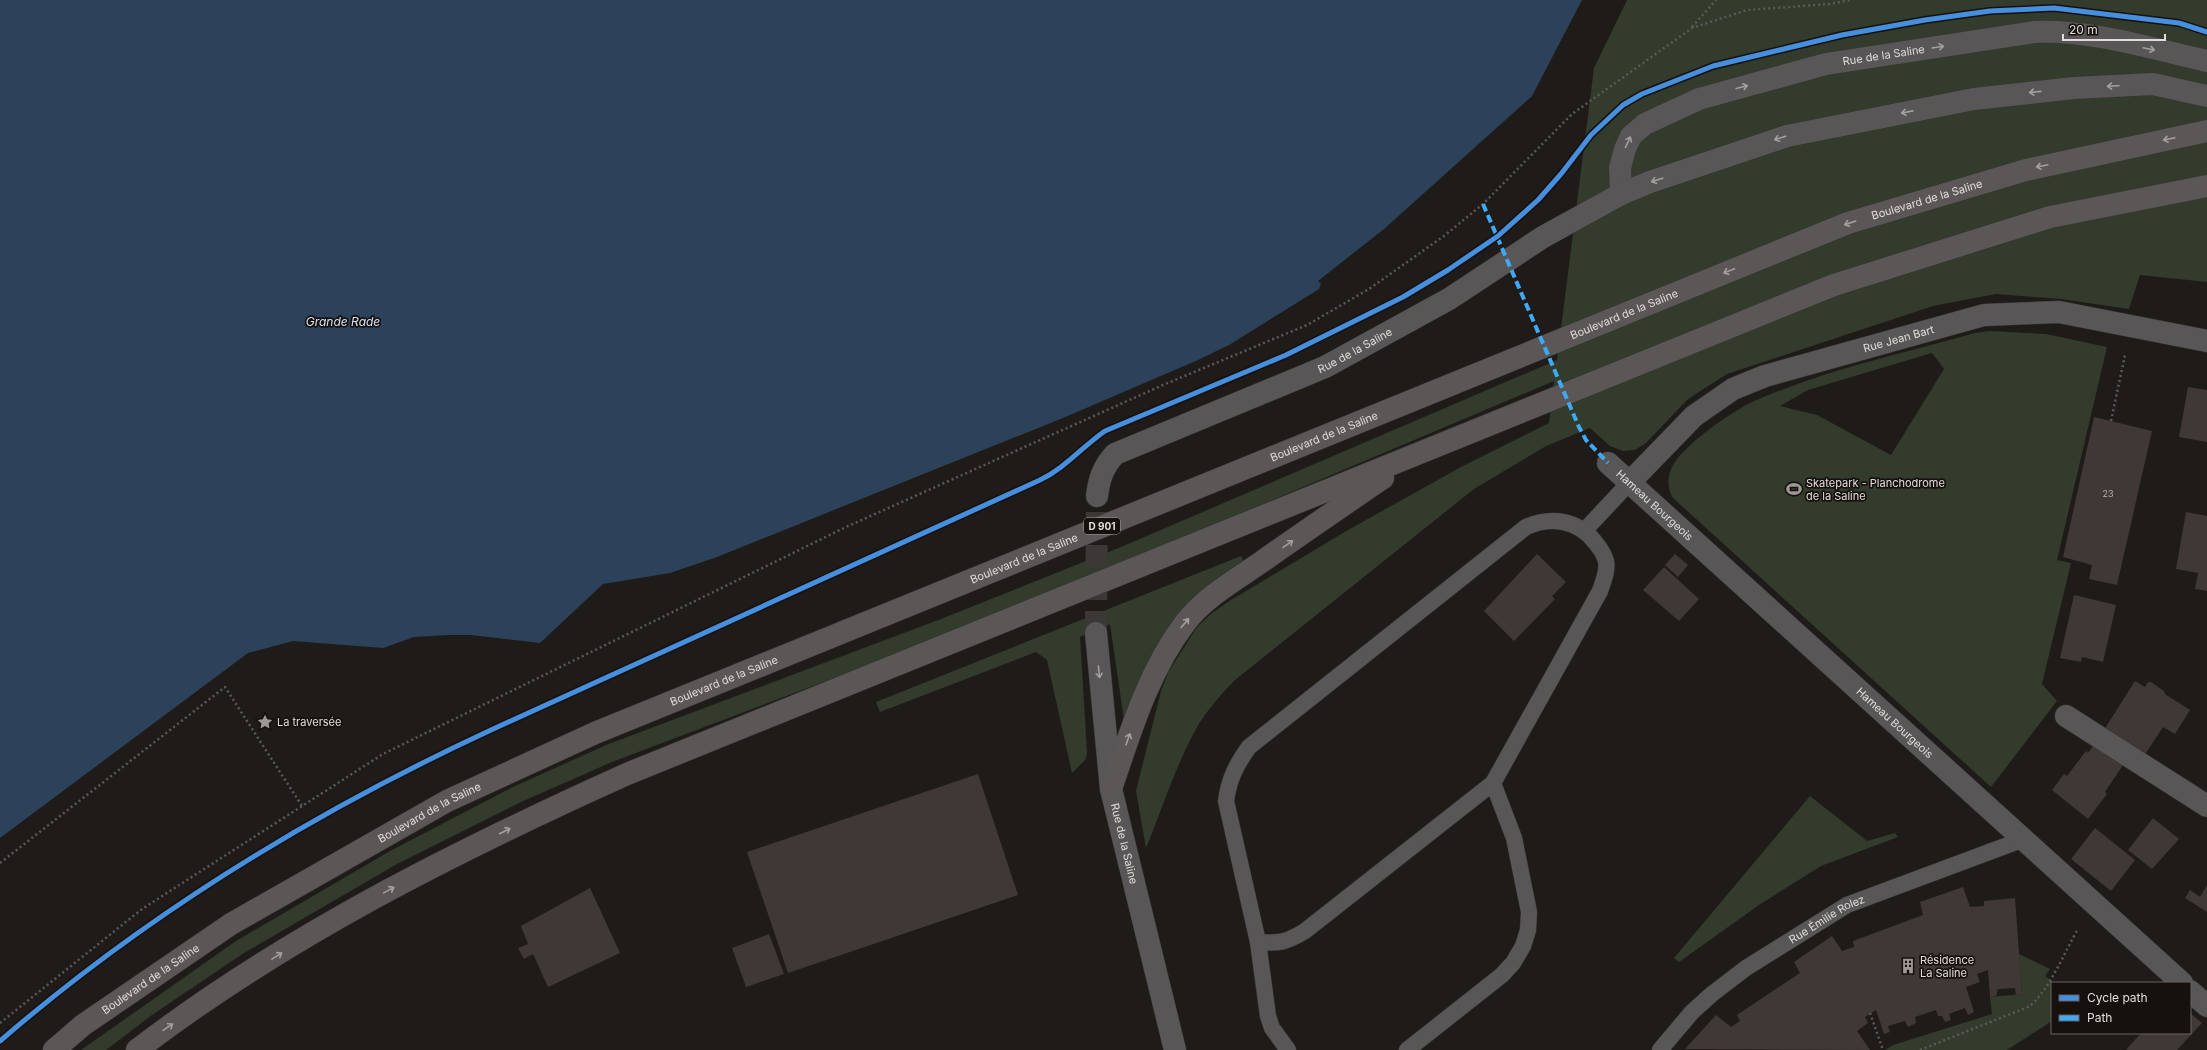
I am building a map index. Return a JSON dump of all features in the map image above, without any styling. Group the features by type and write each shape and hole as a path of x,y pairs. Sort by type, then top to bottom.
{"main road":[{"name":"Boulevard de la Saline","path":"54,1050 84,1025 231,924 446,801 595,733 1848,223 2026,170 2207,131"},
{"path":"137,1050 236,981 333,921 425,871 526,820 627,774 1834,285 2050,217 2207,186"},
{"path":"1111,789 1133,724 1154,674 1168,647 1186,622 1232,582 1416,455"}],"street":[{"name":"Rue de la Saline","path":"1622,194 1620,168 1625,149 1631,136 1645,124 1668,111 1699,99 1826,64 2034,32 2051,31 2082,34 2207,61"},
{"name":"Rue de la Saline","path":"1097,496 1099,480 1106,464 1115,454 1325,367 1449,299 1543,237 1622,194 1650,182 1787,136 1974,99 2074,88 2153,84 2207,96"},
{"name":"Rue Jean Bart","path":"1630,483 1694,416 1733,389 1765,376 1984,315 2059,312 2207,341"},
{"name":"Hameau Bourgeois","path":"1608,463 2181,982"},
{"name":"Rue de la Saline","path":"1096,633 1111,789 1175,1050"},
{"path":"2066,716 2207,806"},
{"path":"2191,992 2207,1006"}],"lane":[{"path":"1585,530 1630,483"},
{"path":"1258,942 1276,944 1290,940 1305,931 1493,783 1600,591 1605,574 1606,561 1601,550 1585,530 1573,524 1550,520 1538,522 1526,527 1249,748 1236,764 1229,782 1226,800 1258,942 1270,1022 1279,1040 1288,1050"},
{"path":"1414,1048 1502,975 1513,963 1523,946 1528,930 1529,912 1514,838 1493,783"},
{"name":"Rue Émilie Rolez","path":"1660,1050 1692,1012 1712,994 1746,968 1847,905 2024,839"}],"path":[{"path":"0,1023 142,909 383,754 846,527 1163,385 1307,324 1369,289 1444,236 1483,204 1572,114 1692,28 1716,0"},
{"path":"1692,28 1747,10 1824,5 1850,0"},
{"path":"2110,421 2132,326"},
{"path":"0,863 225,687 302,806"},
{"path":"1920,1050 2028,1007 2036,1002 2044,991 2093,902"},
{"path":"1870,1013 1883,1050"}],"green space":[{"path":"1627,0 2207,0 2207,282 2140,275 2129,309 2061,299 1996,294 1933,306 1727,374 1688,399 1646,443 1635,450 1623,451 1610,446 1590,428 1546,446 1474,489 1235,680 1200,722 1184,752 1146,848 1136,791 1161,691 1169,671 1197,627 1212,613 1231,600 1348,530 1461,467 1549,423 1554,381 951,634 612,762 521,802 397,864 244,953 152,1015 106,1050 81,1050 236,941 390,851 513,787 606,745 941,619 1121,547 1557,360 1594,68"},
{"path":"1989,331 2046,334 2107,347 2057,560 2071,563 2042,684 2057,701 1991,787 1673,498 1668,483 1672,467 1686,449 1720,421 1752,402 1778,391 1833,372 1975,333","holes":["1932,353 1944,369 1891,455 1817,415 1780,406 1808,390"]},
{"path":"1241,556 1244,562 1124,720 1110,624 1080,637 1087,752 1086,759 1072,773 1047,660 1036,652 880,712 876,702"},
{"path":"1810,796 1867,841 1895,833 1898,837 1821,866 1759,905 1679,962 1674,958"},
{"path":"2019,954 2050,969 2045,976 2054,982 2051,982 2051,1022 2007,1050 1885,1050 1893,1045 1992,1014 1990,997 2022,994"}],"water":[{"name":"Grande Rade","path":"0,0 1582,0 1532,96 1384,229 1318,281 1321,284 1319,289 1229,345 1198,360 1063,418 717,557 670,573 603,584 540,643 471,635 448,635 414,637 383,648 293,641 248,653 0,838"}],"building":[{"path":"2188,387 2207,390 2207,442 2179,437"},
{"path":"2094,417 2152,431 2117,585 2089,579 2092,565 2063,557"},
{"path":"2186,512 2207,516 2207,591 2195,589 2198,573 2176,569"},
{"path":"1537,554 1566,582 1552,596 1555,599 1514,641 1484,611"},
{"path":"1675,554 1688,565 1678,577 1665,565"},
{"path":"1664,567 1699,599 1679,621 1643,590"},
{"path":"2074,595 2116,605 2103,662 2082,657 2081,662 2060,658"},
{"path":"2135,681 2145,687 2148,682 2151,682 2164,691 2165,694 2190,710 2175,734 2163,727 2142,759 2102,733"},
{"path":"2093,746 2123,765 2105,792 2107,794 2088,819 2052,790 2064,774 2067,776 2086,751 2088,753"},
{"path":"978,774 1018,895 788,973 747,852"},
{"path":"2153,818 2179,839 2152,869 2128,850"},
{"path":"2095,828 2135,860 2111,891 2071,859"},
{"path":"2207,885 2207,912 2185,898 2190,890 2200,897"},
{"name":"Résidence La Saline","path":"1963,887 1970,907 1984,906 1984,901 2015,898 2022,994 2016,995 2015,988 1998,989 1996,996 1990,997 1988,970 1977,974 1980,982 1966,987 1974,1012 1968,1015 1965,1008 1949,1014 1951,1020 1945,1022 1942,1016 1938,1016 1936,1010 1915,1017 1916,1023 1908,1027 1905,1021 1888,1026 1890,1032 1884,1034 1876,1010 1865,1017 1868,1023 1857,1031 1870,1050 1685,1049 1716,1015 1731,1027 1740,1021 1737,1015 1800,973 1794,962 1832,936 1842,951 1854,947 1853,941 1923,915 1920,902"},
{"path":"590,888 620,953 548,987 533,954 524,959 518,948 528,944 521,926"},
{"path":"769,934 784,974 746,987 732,948"},
{"path":"2191,1014 2202,1023 2177,1050 2126,1050 2140,1034 2191,1034"}],"tunnel":[{"path":"1096,633 1097,496"}],"marked path":[{"path":"1483,204 1579,427 1586,440 1608,463"}],"cycle path":[{"path":"0,1041 56,994 114,950 174,908 235,868 361,795 426,761 491,730 1040,480 1057,470 1105,431 1286,355 1403,297 1448,270 1498,236 1538,200 1561,174 1591,135 1623,105 1642,94 1713,66 1842,35 1925,20 1990,11 2054,8 2179,23 2207,32"}],"place":[{"name":"Skatepark - Planchodrome de la Saline","path":"1794,489"},
{"name":"La traversée","path":"265,722"},
{"name":"Résidence La Saline","path":"1908,966"}]}
